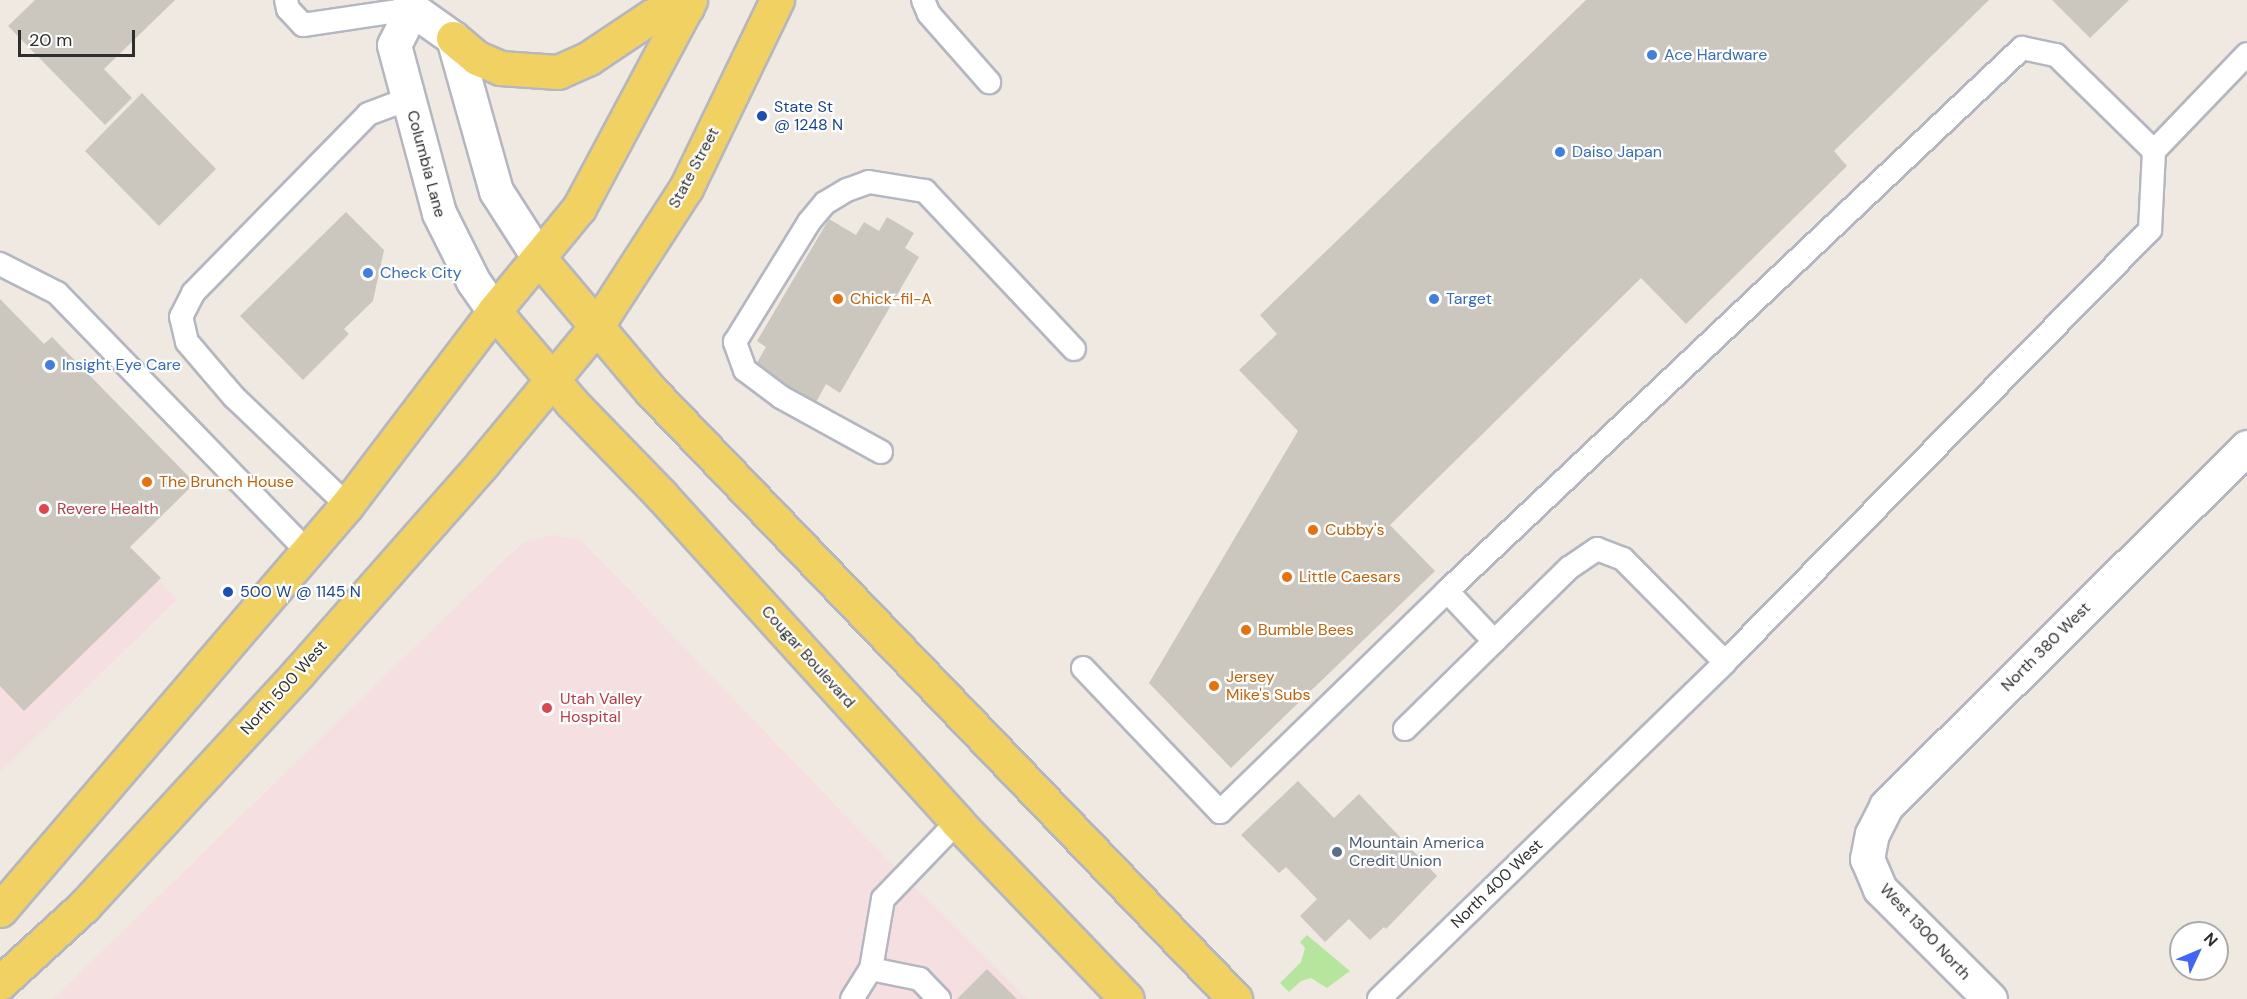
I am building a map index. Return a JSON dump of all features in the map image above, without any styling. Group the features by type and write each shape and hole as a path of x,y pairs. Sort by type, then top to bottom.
{"main road":[{"name":"State Street","path":"551,378 596,327 686,188 777,0"},
{"path":"453,38 477,58 500,68 558,72 589,58 652,16 688,4"},
{"path":"0,909 347,505 494,311 539,258 592,187 688,4"},
{"path":"539,258 652,392 1158,917 1234,999"},
{"name":"Cougar Boulevard","path":"494,311 551,378 957,822 1127,999"},
{"name":"North 500 West","path":"0,982 85,905 299,672 483,463 551,378"}],"street":[{"path":"411,4 453,38 496,191 539,258"},
{"name":"Columbia Lane","path":"411,4 394,45 408,99 444,230 494,311"},
{"name":"North 380 West","path":"1867,859 1872,834 1886,806 2247,447"},
{"name":"West 1300 North","path":"1867,859 1880,889 1990,999"}],"lane":[{"path":"286,0 288,9 303,25 411,4"},
{"path":"923,0 930,14 989,82"},
{"path":"1083,668 1220,812 1447,591 2022,48 2056,55 2154,151 2247,54"},
{"path":"347,505 234,397 187,342 181,317 193,293 368,114 408,99"},
{"name":"North 400 West","path":"1379,999 1725,662 2150,230 2154,151"},
{"path":"881,452 781,397 745,370 735,342 809,222 825,202 847,190 869,182 925,191 1074,349"},
{"path":"0,264 57,293 308,552"},
{"path":"1405,729 1569,568 1597,549 1623,559 1725,662"},
{"path":"1447,591 1494,641"},
{"path":"852,999 871,969 884,899 957,822"},
{"path":"871,969 920,979 939,999"}],"shaded area":[{"name":"Revere Health","path":"0,419 177,599 0,772"},
{"name":"Utah Valley Hospital","path":"554,535 582,541 887,859 1027,999 53,999 508,556 526,541"}],"green space":[{"path":"1307,935 1350,971 1327,988 1311,978 1301,981 1289,992 1280,983 1301,962 1305,948 1300,942"}],"building":[{"path":"35,0 175,0 104,69 132,98 105,125 8,26"},
{"path":"1586,0 1989,0 1834,151 1847,166 1686,324 1641,278 1390,525 1435,571 1231,768 1149,683 1298,431 1239,370 1277,334 1260,315"},
{"path":"2052,0 2129,0 2090,38"},
{"path":"142,93 216,169 159,226 85,151"},
{"path":"346,212 384,250 373,301 344,329 349,334 303,380 240,316"},
{"name":"Chick-fil-A","path":"887,217 914,233 905,248 919,257 840,393 826,384 815,404 754,368 766,347 757,341 829,219 856,235 864,222 879,231"},
{"path":"0,299 44,344 52,337 195,483 130,547 161,578 24,711 0,686"},
{"name":"Mountain America Credit Union","path":"1298,781 1334,818 1359,794 1437,876 1386,929 1384,927 1370,940 1349,919 1325,942 1300,916 1317,899 1286,867 1279,873 1241,835"},
{"path":"987,969 1017,999 957,999"}],"place":[{"name":"Ace Hardware","path":"1652,55"},
{"name":"State St @ 1248 N","path":"762,116"},
{"name":"Daiso Japan","path":"1560,152"},
{"name":"Check City","path":"368,273"},
{"name":"Chick-fil-A","path":"838,299"},
{"name":"Target","path":"1434,299"},
{"name":"Insight Eye Care","path":"50,365"},
{"name":"The Brunch House","path":"147,482"},
{"name":"Revere Health","path":"44,509"},
{"name":"Cubby's","path":"1313,530"},
{"name":"Little Caesars","path":"1287,577"},
{"name":"500 W @ 1145 N","path":"228,592"},
{"name":"Bumble Bees","path":"1246,630"},
{"name":"Jersey Mike's Subs","path":"1214,686"},
{"name":"Utah Valley Hospital","path":"547,708"},
{"name":"Mountain America Credit Union","path":"1337,852"}]}
